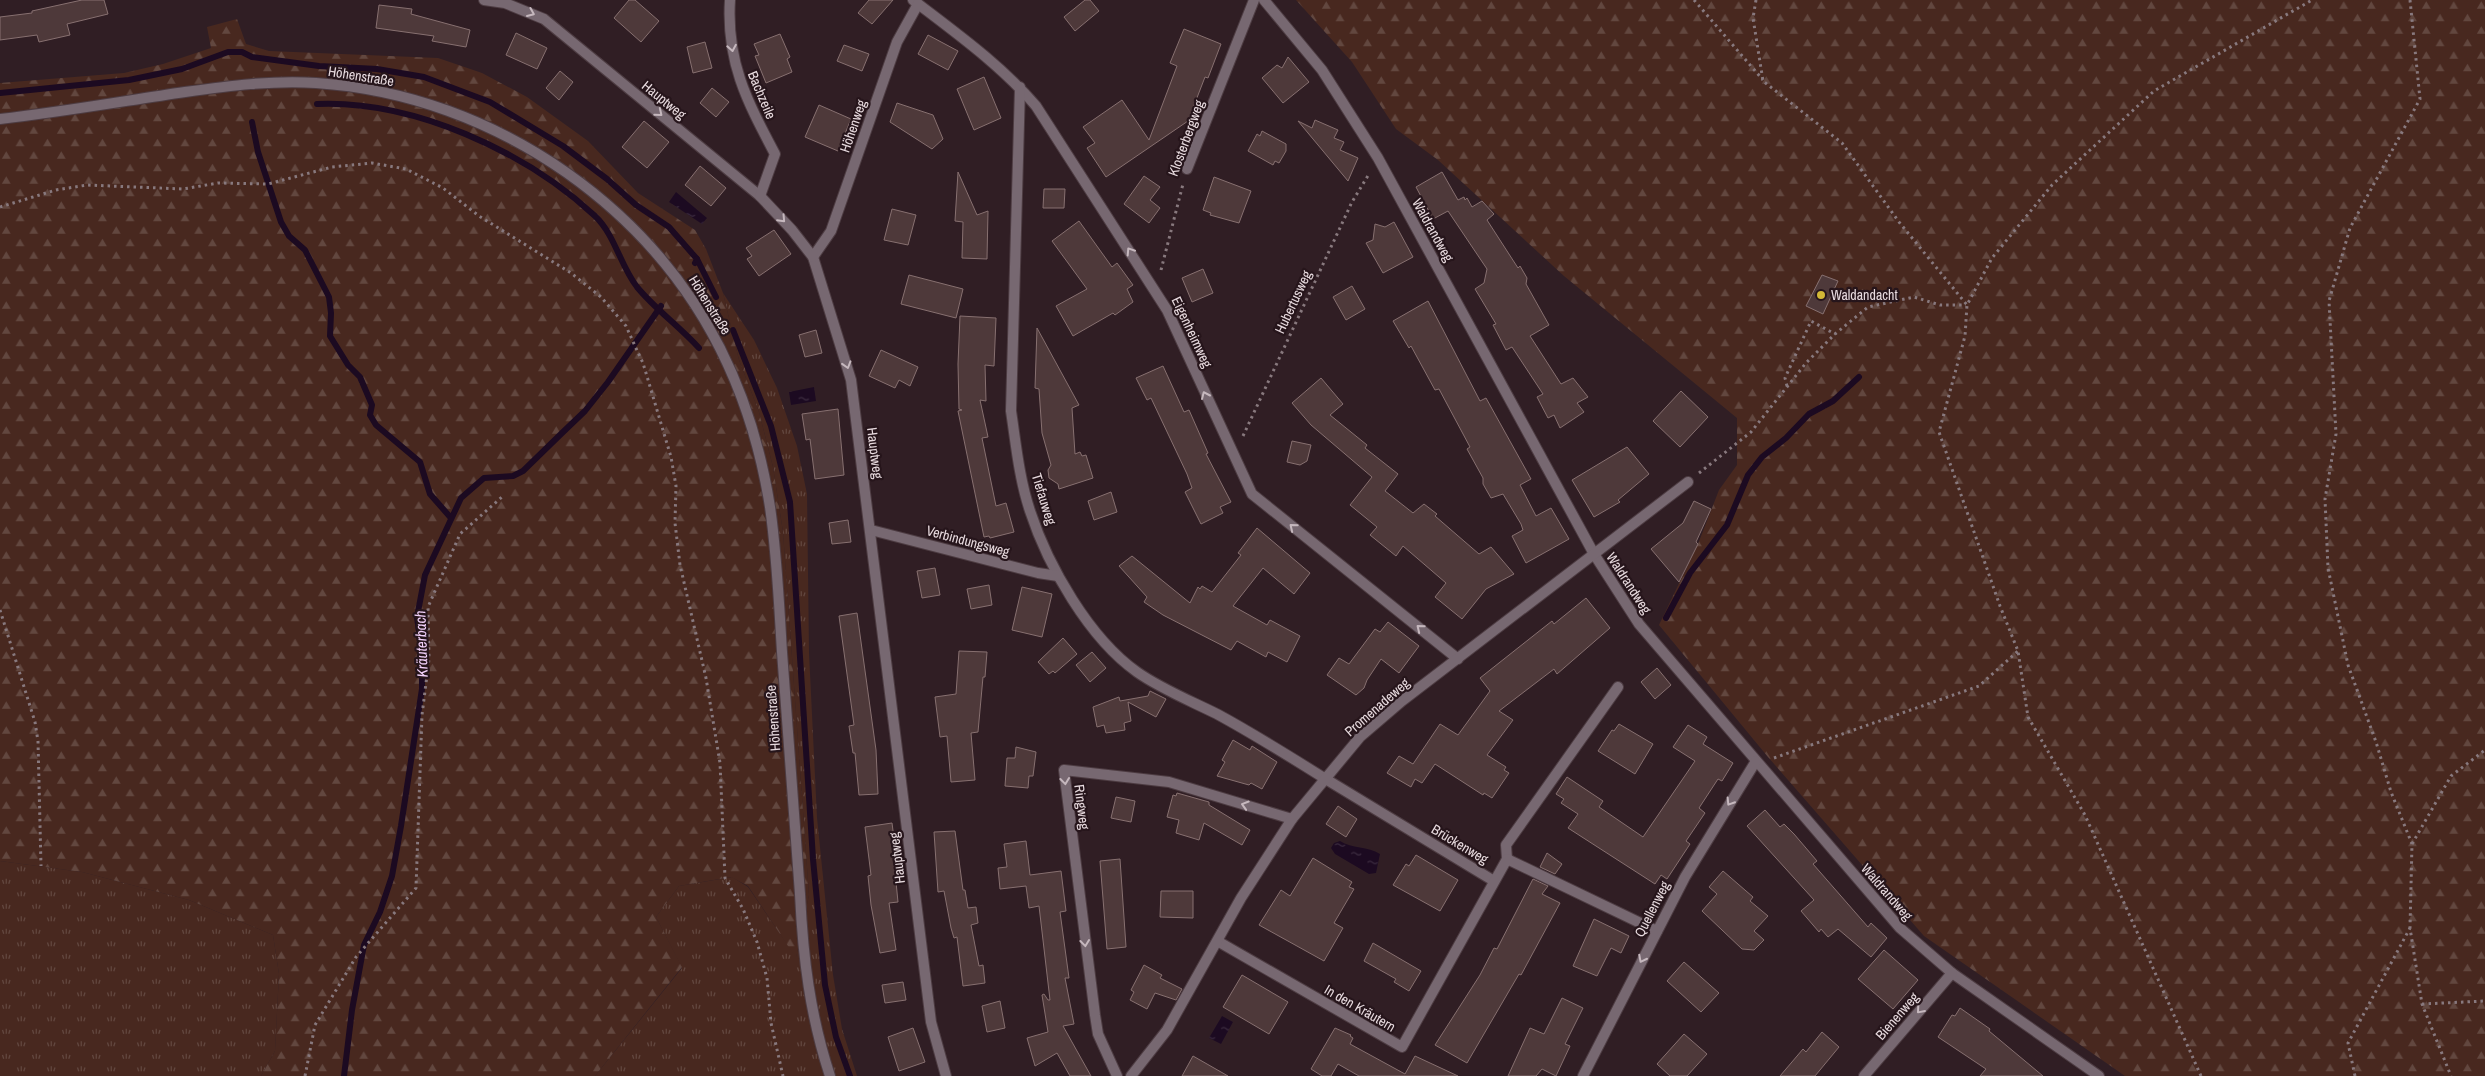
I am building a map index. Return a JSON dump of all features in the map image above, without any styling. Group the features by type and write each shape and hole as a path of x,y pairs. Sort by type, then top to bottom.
{"street":[{"name":"Hauptweg","path":"484,0 505,3 544,19 760,196 792,230 813,257 851,380 931,1022 946,1076"},
{"name":"Bachzeile","path":"730,0 728,28 742,89 775,154 760,196"},
{"name":"Klosterbergweg","path":"1187,169 1254,0"},
{"name":"Waldrandweg","path":"1264,0 1322,70 1378,158 1594,554 1639,624 1900,928 1952,973 2099,1076"},
{"name":"Eigenheimweg","path":"916,2 991,60 1020,87 1036,106 1156,290 1252,494 1458,659"},
{"name":"Höhenweg","path":"813,257 831,231 897,42 916,2"},
{"name":"Höhenstraße","path":"0,119 234,85 314,82 385,92 464,115 548,160 592,190 654,249 683,285 728,362 752,433 770,506 803,954 815,1023 830,1076"},
{"name":"Tiefauweg","path":"1020,87 1011,410 1018,463 1030,511 1058,576 1090,626 1111,650 1138,672 1262,738 1324,778"},
{"name":"Promenadeweg","path":"1131,1076 1167,1030 1219,942 1254,876 1292,819 1324,778 1360,737 1688,482"},
{"name":"Verbindungsweg","path":"871,530 1038,573 1058,576"},
{"path":"1507,859 1506,846 1618,687"},
{"name":"Quellenweg","path":"1583,1076 1684,877 1758,763"},
{"name":"Ringweg","path":"1117,1076 1098,1034 1094,1015 1064,770 1169,782 1292,819"},
{"name":"Brückenweg","path":"1324,778 1494,881 1507,859 1657,931"},
{"name":"In den Kräutern","path":"1219,942 1402,1047 1494,881"},
{"name":"Bienenweg","path":"1864,1076 1952,973"}],"path":[{"path":"1694,0 1763,80 1842,143 1900,222 1967,305"},
{"path":"1756,0 1753,18 1763,80"},
{"path":"2201,1076 2085,816 2028,717 2018,651 2000,606 1939,432 1965,336 1967,305 1992,258 2052,185 2154,91 2312,0"},
{"path":"2410,0 2420,99 2350,228 2329,301 2336,434 2325,499 2328,568 2348,665 2376,742 2391,792 2412,844 2410,928 2422,1004 2451,1076"},
{"name":"Hubertusweg","path":"1233,457 1352,202 1378,158"},
{"path":"0,207 56,190 87,185 183,189 218,184 268,184 332,167 372,163 406,169 443,188 479,216 571,273 601,297 626,326 643,363 671,457 676,486 675,523 680,565 706,678 720,763 725,878 743,909 757,942 767,978 771,1023 783,1076"},
{"name":"Klosterbergweg","path":"1156,290 1187,169"},
{"path":"1688,482 1751,432 1806,363 1835,334 1868,307 1914,297 1940,305 1967,305"},
{"path":"1787,387 1785,378 1811,320 1835,334"},
{"path":"305,1076 315,1025 356,957 416,888 422,715 429,659 428,607 460,534 503,496"},
{"path":"0,610 35,722 38,741 41,866"},
{"path":"1758,763 1979,686 2018,651"},
{"path":"2412,844 2451,776 2485,750"},
{"path":"2355,1076 2348,1043 2410,928"},
{"path":"2422,1004 2485,1001"}],"green space":[{"path":"1296,0 2485,0 2485,1076 2125,1076 1924,936 1768,757 1659,625 1698,544 1719,490 1737,465 1737,418 1564,276 1438,160 1396,129 1352,62"},
{"path":"237,19 246,44 269,51 438,58 482,73 527,97 588,141 638,193 695,230 706,249 723,293 739,360 759,412 773,467 783,532 809,895 796,958 748,886 731,877 679,886 656,917 682,967 595,1076 261,1076 275,1051 279,974 273,935 189,900 82,872 0,861 0,83 124,73 163,64 211,48 207,27"},
{"path":"723,293 754,340 777,388 797,446 807,494 809,653 817,818 833,975 842,1029 857,1076 595,1076 682,968 656,917 679,886 732,877 748,887 796,957 809,895 783,532 773,467 759,412 739,360"},
{"path":"0,861 82,872 189,900 273,935 279,974 275,1051 261,1076 0,1076"}],"water":[{"path":"676,192 707,218 702,224 669,202"},
{"path":"814,387 816,401 791,405 789,392"},
{"path":"1340,841 1380,854 1376,873 1369,874 1335,854 1331,848 1334,843"},
{"path":"1222,1016 1233,1022 1221,1044 1209,1038"}],"building":[{"path":"82,0 104,0 108,14 67,24 70,35 39,42 37,35 0,40 0,17 32,13 32,11"},
{"path":"629,0 635,0 659,21 641,42 614,18"},
{"path":"869,0 893,0 872,24 858,13"},
{"path":"1085,0 1090,0 1099,11 1075,31 1064,17"},
{"path":"379,5 412,9 411,14 470,30 466,47 432,41 434,36 376,28"},
{"path":"1184,29 1221,44 1208,78 1205,77 1188,121 1106,177 1087,148 1095,143 1083,127 1122,100 1149,140 1177,66 1170,63"},
{"path":"516,33 547,48 537,69 506,55"},
{"path":"780,34 790,57 787,59 792,72 766,83 755,56 759,55 754,44"},
{"path":"928,35 958,51 948,70 918,54"},
{"path":"705,42 712,68 693,73 687,47"},
{"path":"844,45 869,54 862,71 837,61"},
{"path":"1288,57 1309,82 1283,103 1262,78 1277,65 1282,68"},
{"path":"560,71 573,82 559,100 546,88"},
{"path":"984,77 1001,118 974,130 957,89"},
{"path":"712,88 729,102 716,117 700,103"},
{"path":"897,103 933,115 943,139 932,149 890,122"},
{"path":"819,105 851,119 838,151 805,137"},
{"path":"1315,120 1338,130 1334,138 1344,142 1340,150 1358,158 1348,181 1298,121 1312,128"},
{"path":"644,121 669,142 647,168 622,147"},
{"path":"1262,131 1286,144 1286,151 1279,163 1275,161 1273,165 1248,151 1257,134 1260,136"},
{"path":"700,166 726,188 711,206 685,185"},
{"path":"958,172 977,215 988,211 987,259 962,258 963,222 955,221"},
{"path":"1442,172 1458,200 1464,197 1465,200 1467,198 1472,207 1482,201 1494,214 1487,220 1518,268 1520,266 1527,278 1526,284 1549,325 1530,336 1561,384 1573,378 1588,397 1577,403 1584,412 1560,428 1554,415 1548,418 1537,397 1543,394 1512,347 1506,350 1493,325 1496,324 1475,289 1484,283 1487,269 1448,211 1433,219 1416,187"},
{"path":"1144,176 1160,187 1150,200 1160,208 1149,223 1124,204"},
{"path":"1214,177 1251,191 1239,223 1210,215 1211,213 1203,210"},
{"path":"1044,189 1065,189 1064,208 1043,208"},
{"path":"892,209 916,215 908,245 884,240"},
{"path":"1079,221 1112,267 1117,263 1133,285 1127,289 1133,302 1115,315 1113,313 1073,336 1056,306 1087,289 1052,241"},
{"path":"1394,222 1413,257 1383,273 1366,243 1373,240 1375,224 1385,227"},
{"path":"774,230 791,254 759,276 747,259 752,256 746,248"},
{"path":"1203,269 1213,293 1192,302 1182,278"},
{"path":"909,275 963,289 956,318 901,304"},
{"name":"Waldandacht","path":"1822,275 1838,281 1823,314 1806,306"},
{"path":"1352,286 1365,309 1346,320 1333,297"},
{"path":"1428,301 1480,401 1486,398 1531,479 1520,485 1536,516 1551,508 1569,539 1526,563 1512,536 1523,530 1521,524 1503,494 1491,498 1483,484 1483,478 1467,449 1470,447 1439,389 1435,390 1411,346 1409,348 1393,321"},
{"path":"960,316 996,318 994,366 985,365 986,401 980,400 988,437 982,438 996,506 1006,503 1014,532 990,538 989,536 984,537 958,411 962,410 959,409 958,364"},
{"path":"1037,328 1079,405 1072,408 1075,454 1080,452 1082,456 1086,455 1093,478 1059,489 1058,484 1049,478 1048,470 1051,465 1042,433 1039,389 1035,388"},
{"path":"816,330 822,353 805,357 799,335"},
{"path":"881,350 918,367 910,386 899,380 895,388 869,376"},
{"path":"1163,366 1184,412 1189,410 1208,453 1206,454 1231,502 1220,507 1223,513 1201,524 1185,492 1192,488 1187,474 1151,398 1147,400 1136,378"},
{"path":"1321,378 1343,404 1330,415 1367,445 1365,448 1398,474 1385,491 1413,513 1424,504 1479,554 1491,547 1514,574 1486,589 1462,619 1435,597 1446,583 1403,546 1396,556 1370,535 1377,527 1350,505 1372,477 1311,425 1292,403"},
{"path":"1681,391 1708,417 1680,447 1653,421"},
{"path":"838,409 844,475 815,479 810,439 806,440 802,414"},
{"path":"1292,441 1311,445 1307,461 1300,465 1287,462"},
{"path":"1627,447 1649,474 1618,500 1620,502 1594,517 1572,480"},
{"path":"1111,492 1117,512 1094,520 1088,501"},
{"path":"1694,501 1711,509 1696,542 1698,544 1679,582 1651,549 1683,523"},
{"path":"848,520 851,542 832,544 829,523"},
{"path":"1257,528 1310,573 1294,594 1263,568 1233,606 1267,625 1270,620 1300,636 1287,662 1268,652 1266,657 1237,641 1231,650 1163,615 1144,602 1147,597 1119,566 1132,556 1190,603 1198,587 1200,589 1202,586 1212,592 1241,555 1238,553"},
{"path":"935,568 940,595 922,598 917,571"},
{"path":"989,585 992,605 971,609 967,589"},
{"path":"1022,587 1052,594 1042,637 1012,630"},
{"path":"1586,598 1610,628 1557,674 1554,669 1499,711 1513,720 1487,755 1506,767 1504,770 1509,773 1492,798 1484,793 1483,795 1435,764 1422,783 1415,779 1411,787 1387,773 1399,756 1413,764 1440,724 1458,735 1490,691 1480,678 1552,621 1554,624"},
{"path":"857,613 876,750 878,794 859,795 855,753 853,753 849,726 854,725 839,616"},
{"path":"1388,622 1419,646 1399,673 1381,659 1364,688 1356,695 1327,675 1339,658 1349,664 1375,629 1380,632"},
{"path":"1063,638 1077,654 1055,673 1053,671 1049,674 1038,662"},
{"path":"959,651 987,652 978,732 971,733 975,780 951,782 947,736 940,737 935,697 956,694"},
{"path":"1092,652 1106,668 1090,682 1076,665"},
{"path":"1657,668 1671,685 1655,699 1641,682"},
{"path":"1150,691 1166,699 1156,717 1128,702 1131,721 1124,723 1125,730 1106,733 1104,725 1097,727 1093,707 1119,697 1120,701 1148,696"},
{"path":"1619,724 1653,744 1635,774 1598,751 1612,730 1614,731"},
{"path":"1688,725 1707,737 1703,744 1733,763 1722,781 1718,779 1699,808 1705,813 1686,841 1690,844 1667,879 1661,875 1655,884 1568,828 1578,814 1561,803 1564,799 1556,794 1567,777 1603,801 1599,807 1643,837 1695,761 1673,747"},
{"path":"1233,740 1250,750 1252,746 1277,762 1262,789 1251,783 1249,785 1217,776 1225,762 1222,760"},
{"path":"1016,747 1036,752 1033,776 1029,776 1028,788 1005,786 1007,758 1015,758"},
{"path":"1177,793 1209,802 1209,805 1250,830 1242,845 1204,823 1199,840 1176,833 1179,820 1167,817 1173,795 1176,796"},
{"path":"1116,797 1135,801 1131,822 1111,818"},
{"path":"1338,806 1357,819 1346,837 1326,824"},
{"path":"1765,810 1780,827 1784,824 1794,834 1817,861 1813,864 1868,927 1871,923 1887,938 1871,957 1838,929 1828,937 1821,929 1819,932 1801,911 1814,900 1747,826"},
{"path":"892,823 897,861 894,862 898,902 889,903 896,950 880,953 871,905 868,876 871,875 865,827"},
{"path":"955,831 963,890 965,890 968,908 976,907 978,923 971,925 979,966 983,965 985,983 963,986 957,937 954,938 951,928 944,891 938,892 934,832"},
{"path":"1026,841 1030,875 1061,871 1066,911 1060,912 1069,978 1065,978 1074,1024 1063,1026 1091,1076 1070,1076 1057,1053 1035,1066 1027,1038 1048,1032 1042,995 1044,994 1050,1000 1039,906 1029,908 1026,886 1000,889 998,868 1007,867 1004,844"},
{"path":"1547,853 1562,864 1555,874 1540,867"},
{"path":"1416,855 1458,880 1440,911 1393,885 1406,864 1409,866"},
{"path":"1313,858 1352,882 1349,887 1354,889 1334,923 1343,928 1324,961 1259,925 1281,890 1290,896"},
{"path":"1120,859 1126,947 1107,949 1100,861"},
{"path":"1723,871 1753,897 1750,901 1768,916 1754,931 1764,940 1754,950 1742,949 1702,911 1717,894 1709,887"},
{"path":"1533,879 1548,886 1542,894 1560,903 1521,975 1519,974 1467,1063 1435,1045 1480,975 1494,948 1497,949"},
{"path":"1161,891 1193,891 1193,918 1160,917"},
{"path":"1594,919 1629,936 1621,953 1611,948 1597,976 1573,966"},
{"path":"1373,943 1421,971 1409,991 1394,982 1396,979 1364,961"},
{"path":"1884,950 1918,980 1893,1009 1858,979"},
{"path":"1684,962 1719,993 1701,1012 1667,981"},
{"path":"1144,965 1162,975 1160,978 1182,989 1176,1000 1155,993 1147,1009 1130,1000 1134,992 1131,990"},
{"path":"1242,975 1288,1002 1269,1034 1223,1007"},
{"path":"903,982 906,1000 885,1003 882,985"},
{"path":"1562,998 1583,1008 1565,1044 1570,1046 1556,1076 1542,1069 1536,1076 1508,1076 1530,1028 1544,1034"},
{"path":"1000,1001 1005,1028 987,1032 982,1006"},
{"path":"1960,1008 1990,1029 1989,1031 2043,1076 1980,1076 1986,1069 1938,1037 1952,1015 1955,1016"},
{"path":"913,1028 925,1062 899,1071 888,1037"},
{"path":"1335,1028 1351,1035 1353,1038 1350,1044 1405,1074 1415,1056 1458,1076 1359,1076 1338,1064 1331,1076 1322,1076 1311,1069"},
{"path":"1822,1032 1839,1047 1815,1076 1780,1076 1803,1049 1806,1052"},
{"path":"1684,1034 1707,1054 1687,1076 1670,1076 1657,1064"},
{"path":"1193,1056 1228,1076 1182,1076"}],"waterway":[{"path":"0,93 129,80 182,69 228,52 242,52 252,57 319,66 377,69 424,77 490,102 563,146 607,179 636,205 669,227 697,259 695,263"},
{"path":"317,104 354,105 391,111 429,121 466,134 502,151 536,171 567,192 595,216 608,232 637,287 651,303 699,348"},
{"path":"252,122 258,152 281,222 289,236 305,250 329,297 331,313 330,336 348,365 360,377 372,405 370,415 376,425 420,462 430,494 451,518"},
{"path":"697,259 716,297"},
{"name":"Kräuterbach","path":"344,1076 352,1010 364,945 380,912 392,876 401,826 422,689 422,654 417,617 425,575 461,498 484,478 513,476 523,471 585,411 608,382 661,306"},
{"path":"733,330 771,426 790,502 813,859 825,985 836,1037 850,1076"},
{"path":"1666,618 1690,573 1727,525 1748,475 1762,457 1786,438 1809,414 1833,401 1859,377"}],"place":[{"name":"Waldandacht","path":"1821,295"}]}
